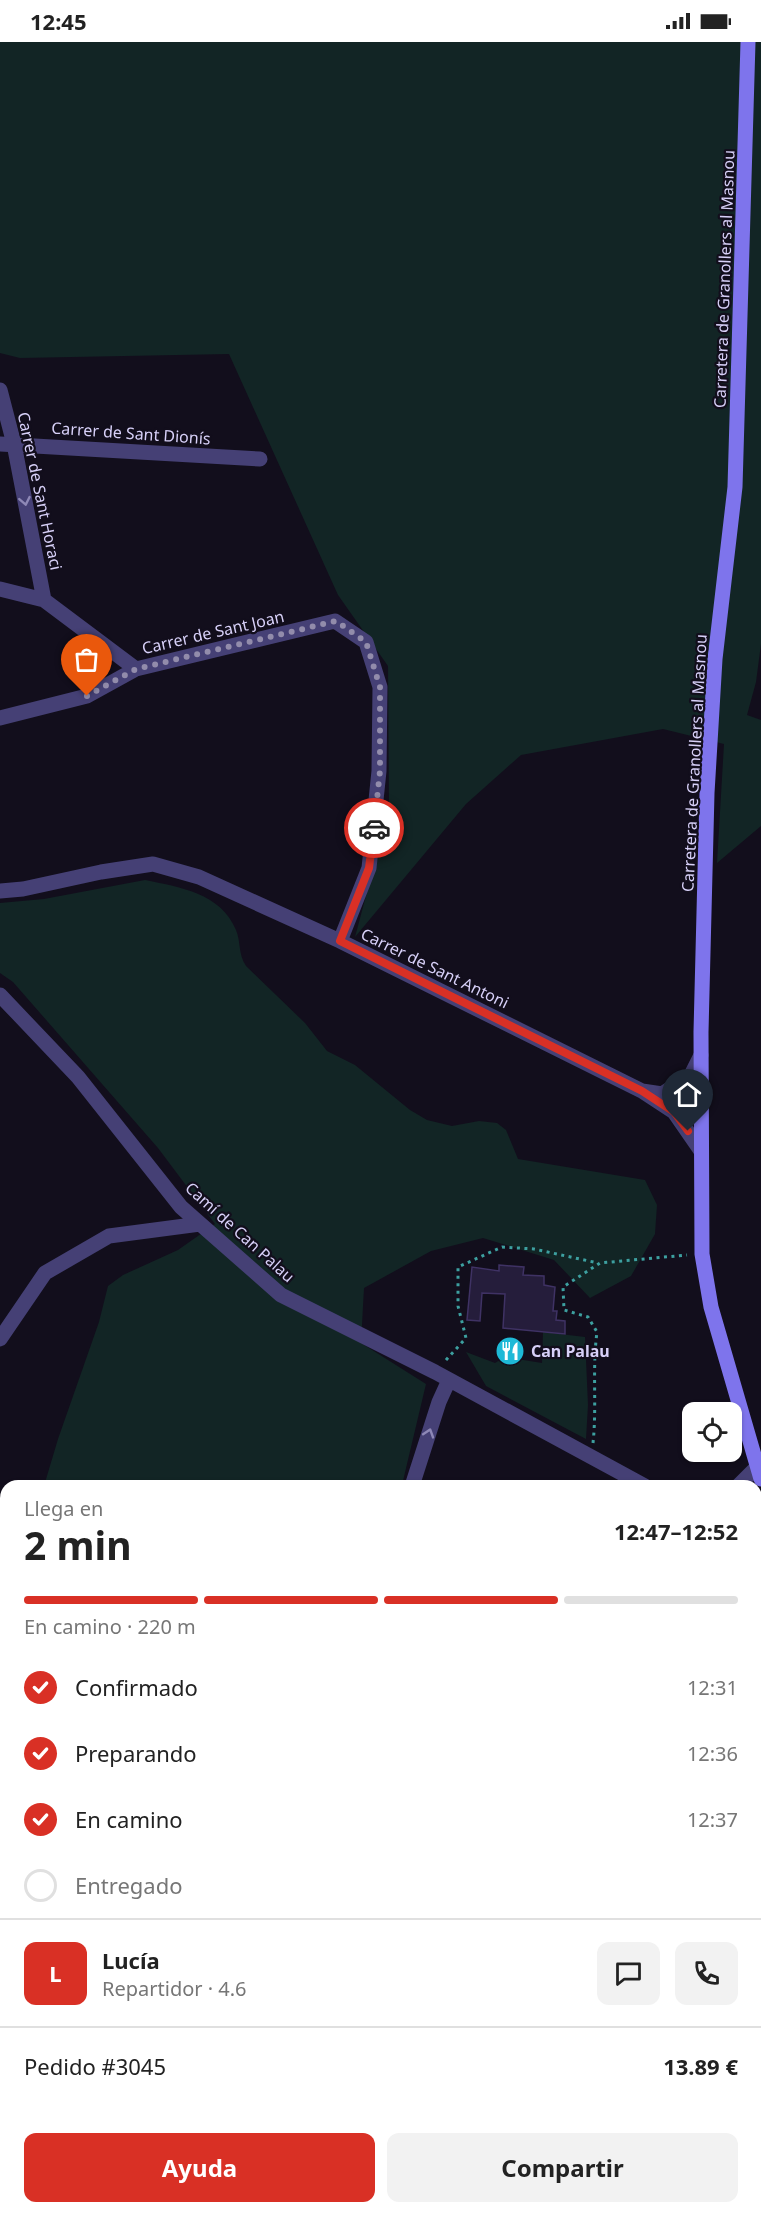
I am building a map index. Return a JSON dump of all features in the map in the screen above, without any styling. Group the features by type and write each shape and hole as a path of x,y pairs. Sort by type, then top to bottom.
{"main road":[{"name":"Carretera de Granollers al Masnou","path":"748,42 735,486 716,659 708,771 701,1151 702,1254 711,1307 759,1473"}],"street":[{"name":"Carrer de Sant Horaci","path":"0,390 7,444 44,600"},
{"name":"Carrer de Sant Dionís","path":"7,444 260,459"},
{"path":"0,590 44,600 136,669"},
{"name":"Carrer de Sant Joan","path":"0,718 87,696 136,669 336,621 366,642 380,687 380,771 369,868 340,941"},
{"name":"Carrer de Sant Antoni","path":"0,891 23,889 101,872 153,864 199,877 340,941 642,1091 674,1112 701,1151"},
{"name":"Camí de Can Palau","path":"0,995 78,1077 181,1207 281,1294 435,1372 634,1480"},
{"path":"665,1092 691,1075 701,1055"},
{"name":"Carrer de Sant Antoni","path":"642,1091 665,1092 696,1099 701,1104"},
{"path":"674,1112 684,1113 701,1104"},
{"path":"0,1339 45,1272 109,1236 201,1224"},
{"path":"414,1480 439,1402 449,1380"}],"path":[{"path":"435,1372 466,1338 458,1306 458,1267 502,1246 534,1249 600,1263 702,1254"},
{"path":"592,1457 596,1418 594,1352 597,1332 588,1317 564,1310 563,1287 600,1263"}],"green space":[{"path":"0,42 761,42 761,644 756,682 747,715 761,720 761,826 717,863 724,744 663,729 521,755 466,804 355,937 389,810 388,666 338,595 229,354 20,358 0,353"},
{"path":"145,880 185,889 210,900 229,918 236,930 246,966 305,1023 327,1051 355,1065 410,1110 427,1120 452,1126 479,1121 497,1123 506,1130 518,1159 645,1180 657,1205 655,1234 631,1276 590,1298 554,1260 483,1238 431,1251 364,1288 361,1343 426,1384 403,1480 46,1480 99,1322 108,1286 123,1275 178,1250 215,1224 158,1148 13,982 0,973 0,903 44,899"},
{"path":"543,1332 585,1337 588,1405 586,1439 486,1386 466,1352 495,1363 505,1357 542,1363"}],"building":[{"path":"499,1265 524,1267 523,1275 544,1276 544,1285 555,1287 553,1311 557,1311 556,1320 565,1321 565,1334 503,1328 505,1294 482,1293 480,1321 467,1320 472,1267 499,1271"}],"way so far":[{"path":"87,696 136,669 336,621 366,642 380,687 380,771 374,828"}],"place":[{"name":"Can Palau","path":"510,1351"}],"route":[{"path":"374,828 369,868 340,941 642,1091 674,1112 688,1131"}]}
